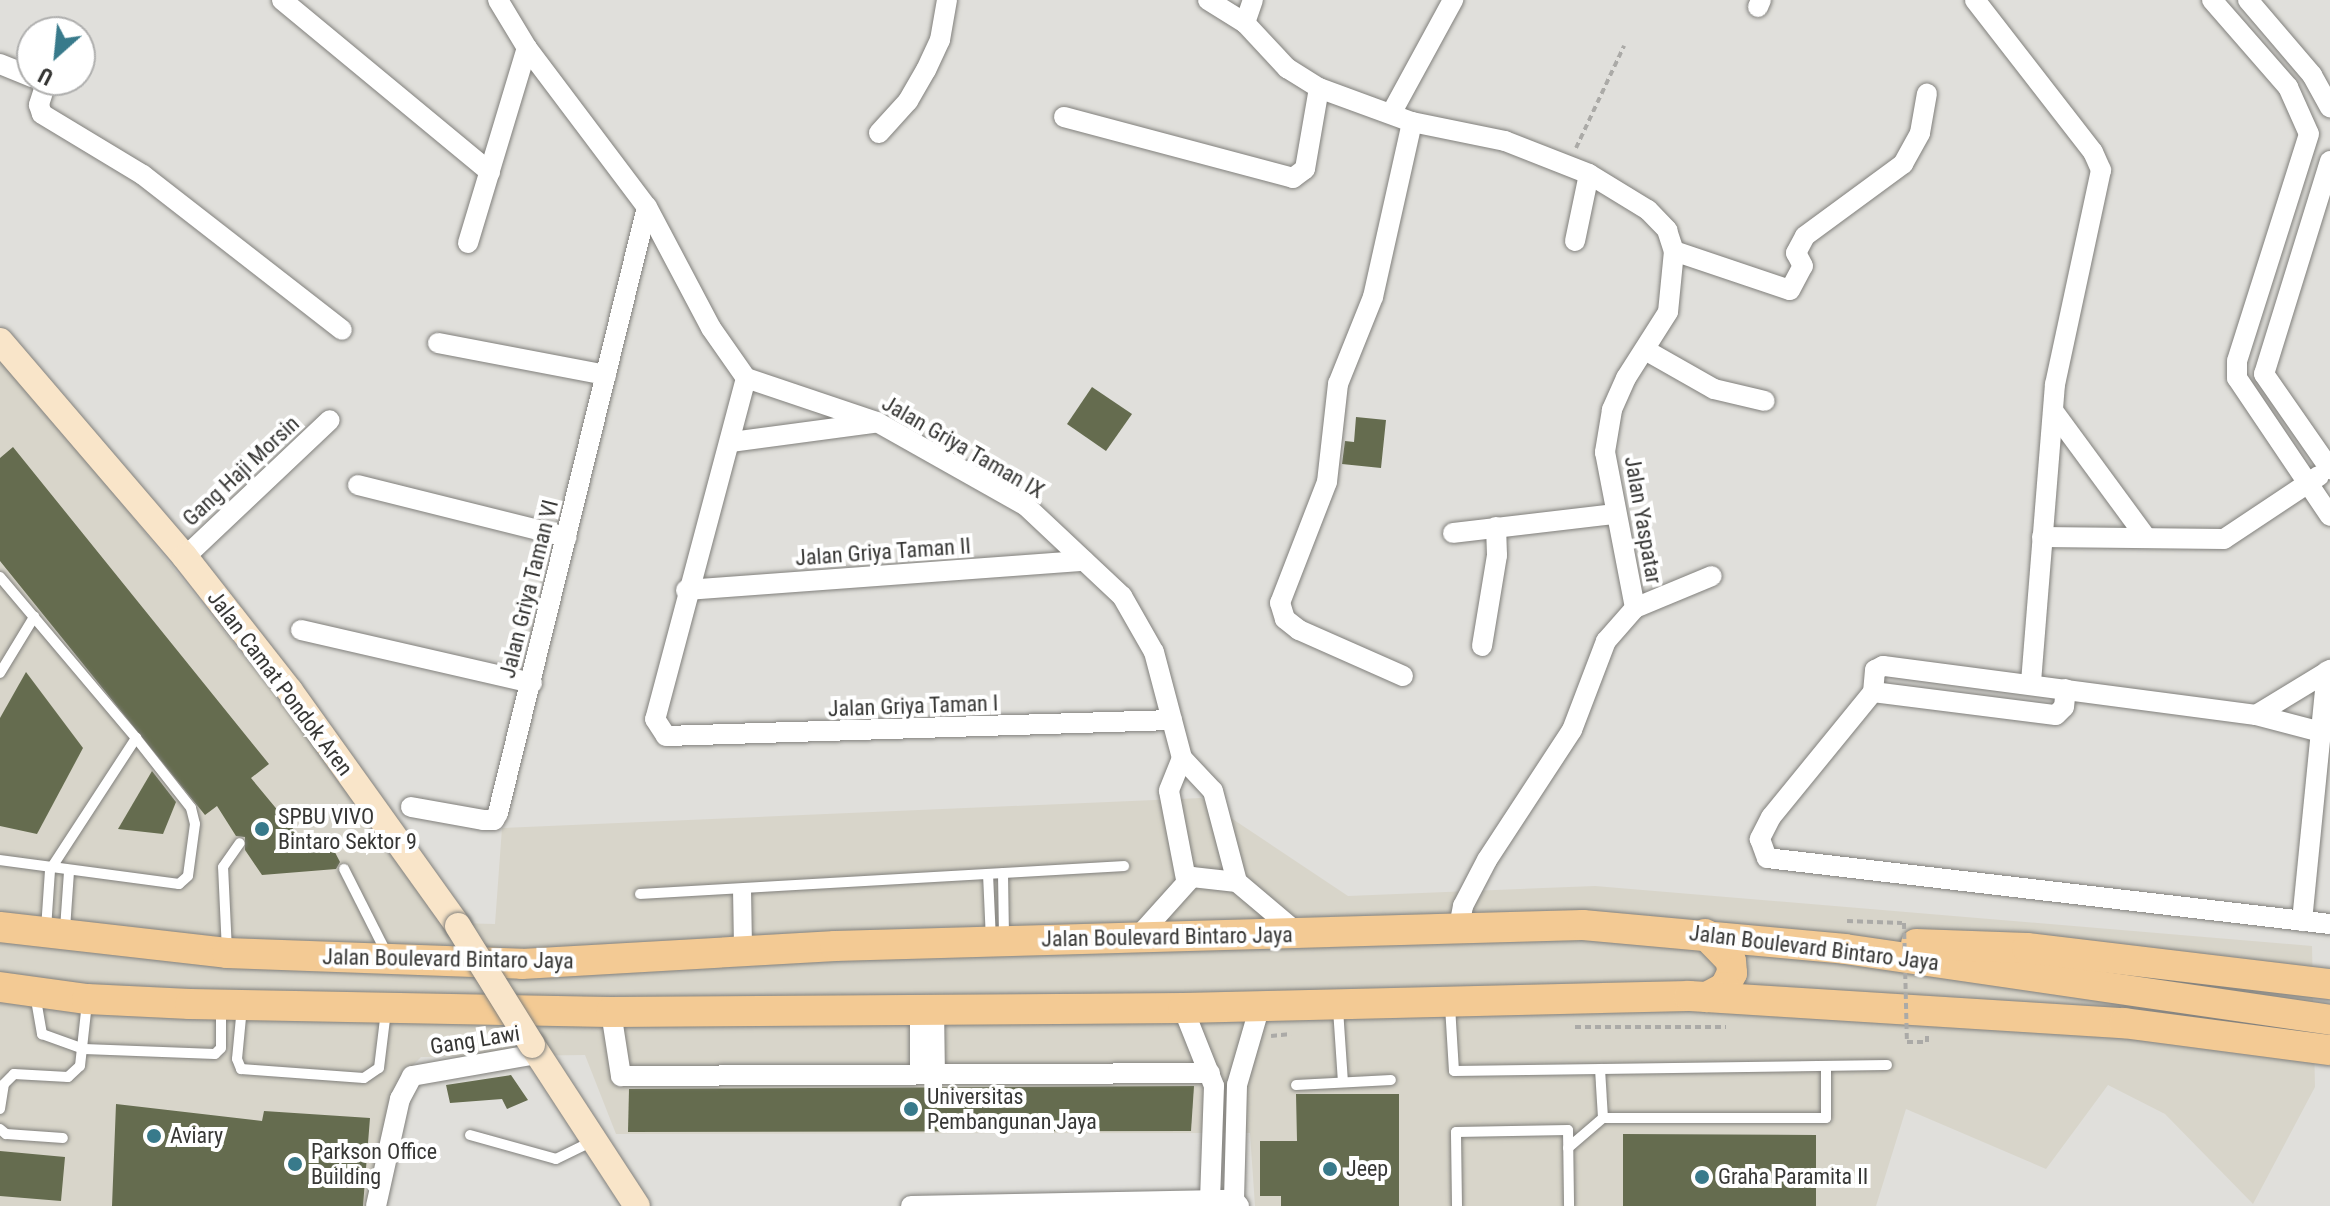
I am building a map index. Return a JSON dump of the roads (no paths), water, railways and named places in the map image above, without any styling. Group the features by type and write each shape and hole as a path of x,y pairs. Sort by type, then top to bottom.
{"main road":[{"name":"Jalan Camat Pondok Aren","path":"0,341 185,557 290,691 458,926 534,1050 637,1206"},
{"name":"Jalan Boulevard Bintaro Jaya","path":"0,927 55,937 227,953 522,964 998,941 1583,925 1705,934 1858,951 2129,988 2330,1020"},
{"path":"1705,934 1731,961 1732,973 1725,987 1707,997"},
{"path":"1858,951 1956,943 2330,984"},
{"path":"0,987 87,999 231,1005 611,1012 927,1006 1183,1008 1707,997 2124,1023 2330,1050"}],"street":[{"path":"282,0 490,172"},
{"path":"498,0 527,48 647,207 711,328 746,378 731,442 686,590"},
{"path":"879,133 908,101 926,70 940,40 947,0"},
{"path":"1208,0 1245,23 1287,68 1319,88 1392,112 1412,122 1505,141 1589,174 1648,210 1667,230 1674,251 1790,290 1803,266 1796,253 1805,236 1903,164 1920,133 1927,94"},
{"path":"1245,23 1253,0"},
{"path":"1392,112 1453,0"},
{"path":"1975,0 2093,152 2101,170 2055,384 2031,684"},
{"path":"2212,0 2288,87 2298,107 2308,145 2237,369 2244,394 2330,516"},
{"path":"2248,0 2321,71 2328,98 2298,107"},
{"path":"468,243 527,48"},
{"path":"2288,87 2321,71"},
{"path":"1064,117 1293,178 1305,169 1319,88"},
{"path":"42,96 39,105 42,114 143,175 342,330"},
{"path":"1403,676 1299,630 1285,619 1280,603 1327,482 1338,384 1373,297 1412,122"},
{"path":"2042,537 2224,539 2330,469 2264,374 2330,161"},
{"path":"1575,241 1589,174"},
{"name":"Jalan Griya Taman VI","path":"411,807 483,820 494,820 498,813 647,207"},
{"name":"Jalan Yaspatar","path":"1459,927 1463,906 1487,860 1572,730 1606,641 1635,608 1614,514 1608,429 1626,378 1647,351 1668,312 1674,251"},
{"path":"438,343 606,375"},
{"path":"1647,351 1714,389 1765,401"},
{"name":"Jalan Griya Taman IX","path":"746,378 877,422 1026,506 1122,596 1143,627 1182,758 1213,791 1237,882"},
{"path":"2054,412 2145,536"},
{"name":"Gang Haji Morsin","path":"185,557 330,420"},
{"path":"731,442 877,422"},
{"path":"358,485 567,537"},
{"path":"1453,533 1614,514"},
{"path":"1482,646 1497,555 1496,527"},
{"name":"Jalan Griya Taman II","path":"686,590 1084,561"},
{"path":"1635,608 1712,576"},
{"name":"Jalan Griya Taman I","path":"686,590 655,719 659,730 674,739 1172,720"},
{"path":"301,630 532,683"},
{"path":"2321,732 2256,715 1883,666 1875,670 1873,692 1771,817 1760,839 1767,858 2330,924"},
{"path":"2256,715 2328,670"},
{"path":"2302,921 2328,670"},
{"path":"1873,692 2056,715 2064,707 2066,689"},
{"path":"1182,758 1169,791 1186,879"},
{"path":"1137,938 1186,879 1222,877 1237,882 1300,935"},
{"path":"927,1006 928,1074"},
{"path":"911,1206 1170,1204 1210,1199 1236,1203 1237,1085 1260,1006"},
{"path":"1183,1008 1212,1080 1210,1199"},
{"path":"611,1012 621,1076 928,1074 1212,1080 1237,1085"},
{"name":"Gang Lawi","path":"376,1206 400,1099 412,1076 534,1050"}],"lane":[{"path":"0,577 136,738 195,815 188,876 179,884 50,870 0,860"},
{"path":"0,673 34,617"},
{"path":"55,937 50,870 136,738"},
{"path":"227,953 223,867 240,843"},
{"path":"640,894 1124,866"},
{"path":"344,869 389,958"},
{"path":"55,937 69,872"},
{"path":"998,941 1003,873"},
{"path":"988,874 998,941"},
{"path":"742,889 743,953"},
{"path":"35,993 42,1034 84,1049 215,1054 221,1048 231,1005"},
{"path":"0,1109 10,1076 20,1072 68,1077 80,1066 87,999"},
{"path":"1450,1000 1454,1071 1887,1065"},
{"path":"231,1005 237,1059 241,1069 364,1078 374,1074 382,1059 386,1010"},
{"path":"1338,1005 1343,1082"},
{"path":"1568,1148 1603,1118 1826,1118 1826,1066"},
{"path":"1600,1069 1603,1118"},
{"path":"1296,1085 1391,1080"},
{"path":"0,1129 6,1134 63,1138"},
{"path":"1457,1206 1456,1132 1568,1130 1569,1206"},
{"path":"470,1135 556,1159 594,1140"}],"place":[{"name":"SPBU VIVO Bintaro Sektor 9","path":"262,829"},
{"name":"Universitas Pembangunan Jaya","path":"911,1109"},
{"name":"Aviary","path":"154,1136"},
{"name":"Parkson Office Building","path":"295,1164"},
{"name":"Jeep","path":"1330,1169"},
{"name":"Graha Paramita II","path":"1702,1177"}]}
